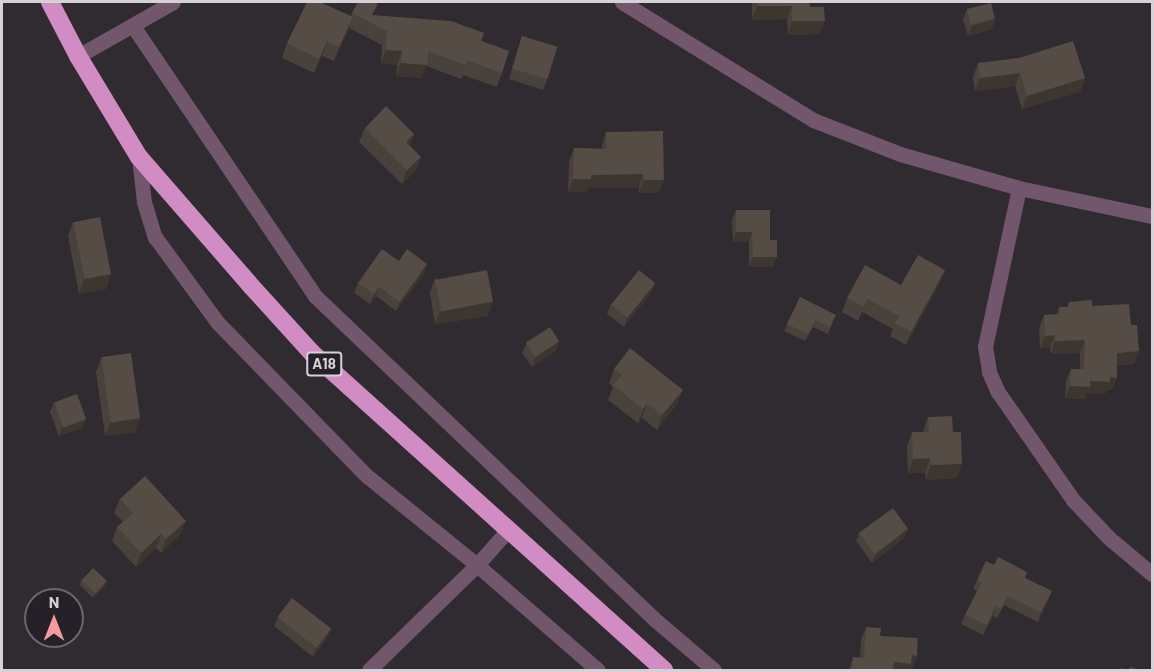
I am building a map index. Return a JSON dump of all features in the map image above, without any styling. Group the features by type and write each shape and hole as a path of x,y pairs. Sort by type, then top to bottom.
{"highway":[{"name":"A18","path":"50,2 78,56 139,157 312,353 664,670"}],"street":[{"path":"78,56 173,2"},
{"path":"622,2 813,120 900,154 1019,188 1152,216"},
{"path":"133,26 315,296 653,618 714,670"},
{"path":"139,157 144,202 155,237 218,323 367,476 477,565 598,670"},
{"path":"1019,188 985,346 989,372 998,392 1073,500 1109,537 1152,574"},
{"path":"369,670 477,565 508,530"}],"building":[{"path":"307,2 320,2 353,17 339,47 327,41 319,59 287,43"},
{"path":"358,2 378,4 372,15 451,21 484,33 481,41 509,51 502,73 468,61 466,65 428,51 427,65 401,63 402,51 386,50 387,31 352,13"},
{"path":"757,2 809,2 810,7 824,7 825,21 792,21 792,6 757,6"},
{"path":"991,3 995,19 971,25 967,9"},
{"path":"522,36 557,47 547,79 512,69"},
{"path":"1073,41 1085,78 1027,96 1020,73 980,78 978,63 1019,58"},
{"path":"386,106 414,134 406,142 421,157 407,170 365,128"},
{"path":"663,131 664,180 644,180 643,174 591,175 591,179 573,179 574,148 607,149 606,132"},
{"path":"736,210 770,210 770,240 777,240 777,257 753,257 752,232 736,232"},
{"path":"100,217 111,274 85,279 73,222"},
{"path":"382,249 399,261 407,249 427,264 400,302 379,287 374,294 358,283"},
{"path":"918,255 945,270 911,332 895,323 899,316 867,299 863,307 847,298 865,265 901,285"},
{"path":"487,270 493,301 441,312 435,280"},
{"path":"639,270 655,283 628,317 611,304"},
{"path":"800,297 836,315 830,327 815,320 808,334 787,324"},
{"path":"1092,300 1092,306 1129,304 1131,325 1137,325 1139,351 1117,353 1117,378 1110,377 1110,382 1090,381 1090,387 1070,386 1071,369 1084,369 1085,340 1055,341 1055,335 1045,336 1044,315 1060,314 1059,307 1069,307 1069,302"},
{"path":"550,327 559,341 535,357 526,343"},
{"path":"630,348 683,390 662,415 647,403 643,409 613,385 622,375 614,369"},
{"path":"131,353 140,418 110,423 101,357"},
{"path":"77,394 86,419 64,428 54,402"},
{"path":"952,416 953,432 961,432 962,464 931,465 930,458 913,459 912,432 929,432 928,417"},
{"path":"145,476 186,521 166,539 161,534 141,553 117,527 133,513 120,499"},
{"path":"893,508 908,529 874,554 859,533"},
{"path":"998,557 1027,572 1025,578 1052,591 1041,612 1007,596 1001,609 996,606 987,625 965,615 982,582 977,580 986,561 994,565"},
{"path":"93,568 107,581 95,593 81,580"},
{"path":"292,598 331,629 317,648 277,617"},
{"path":"866,627 881,628 880,636 918,638 917,656 912,655 911,664 894,662 893,670 852,670 853,657 864,658"}]}
